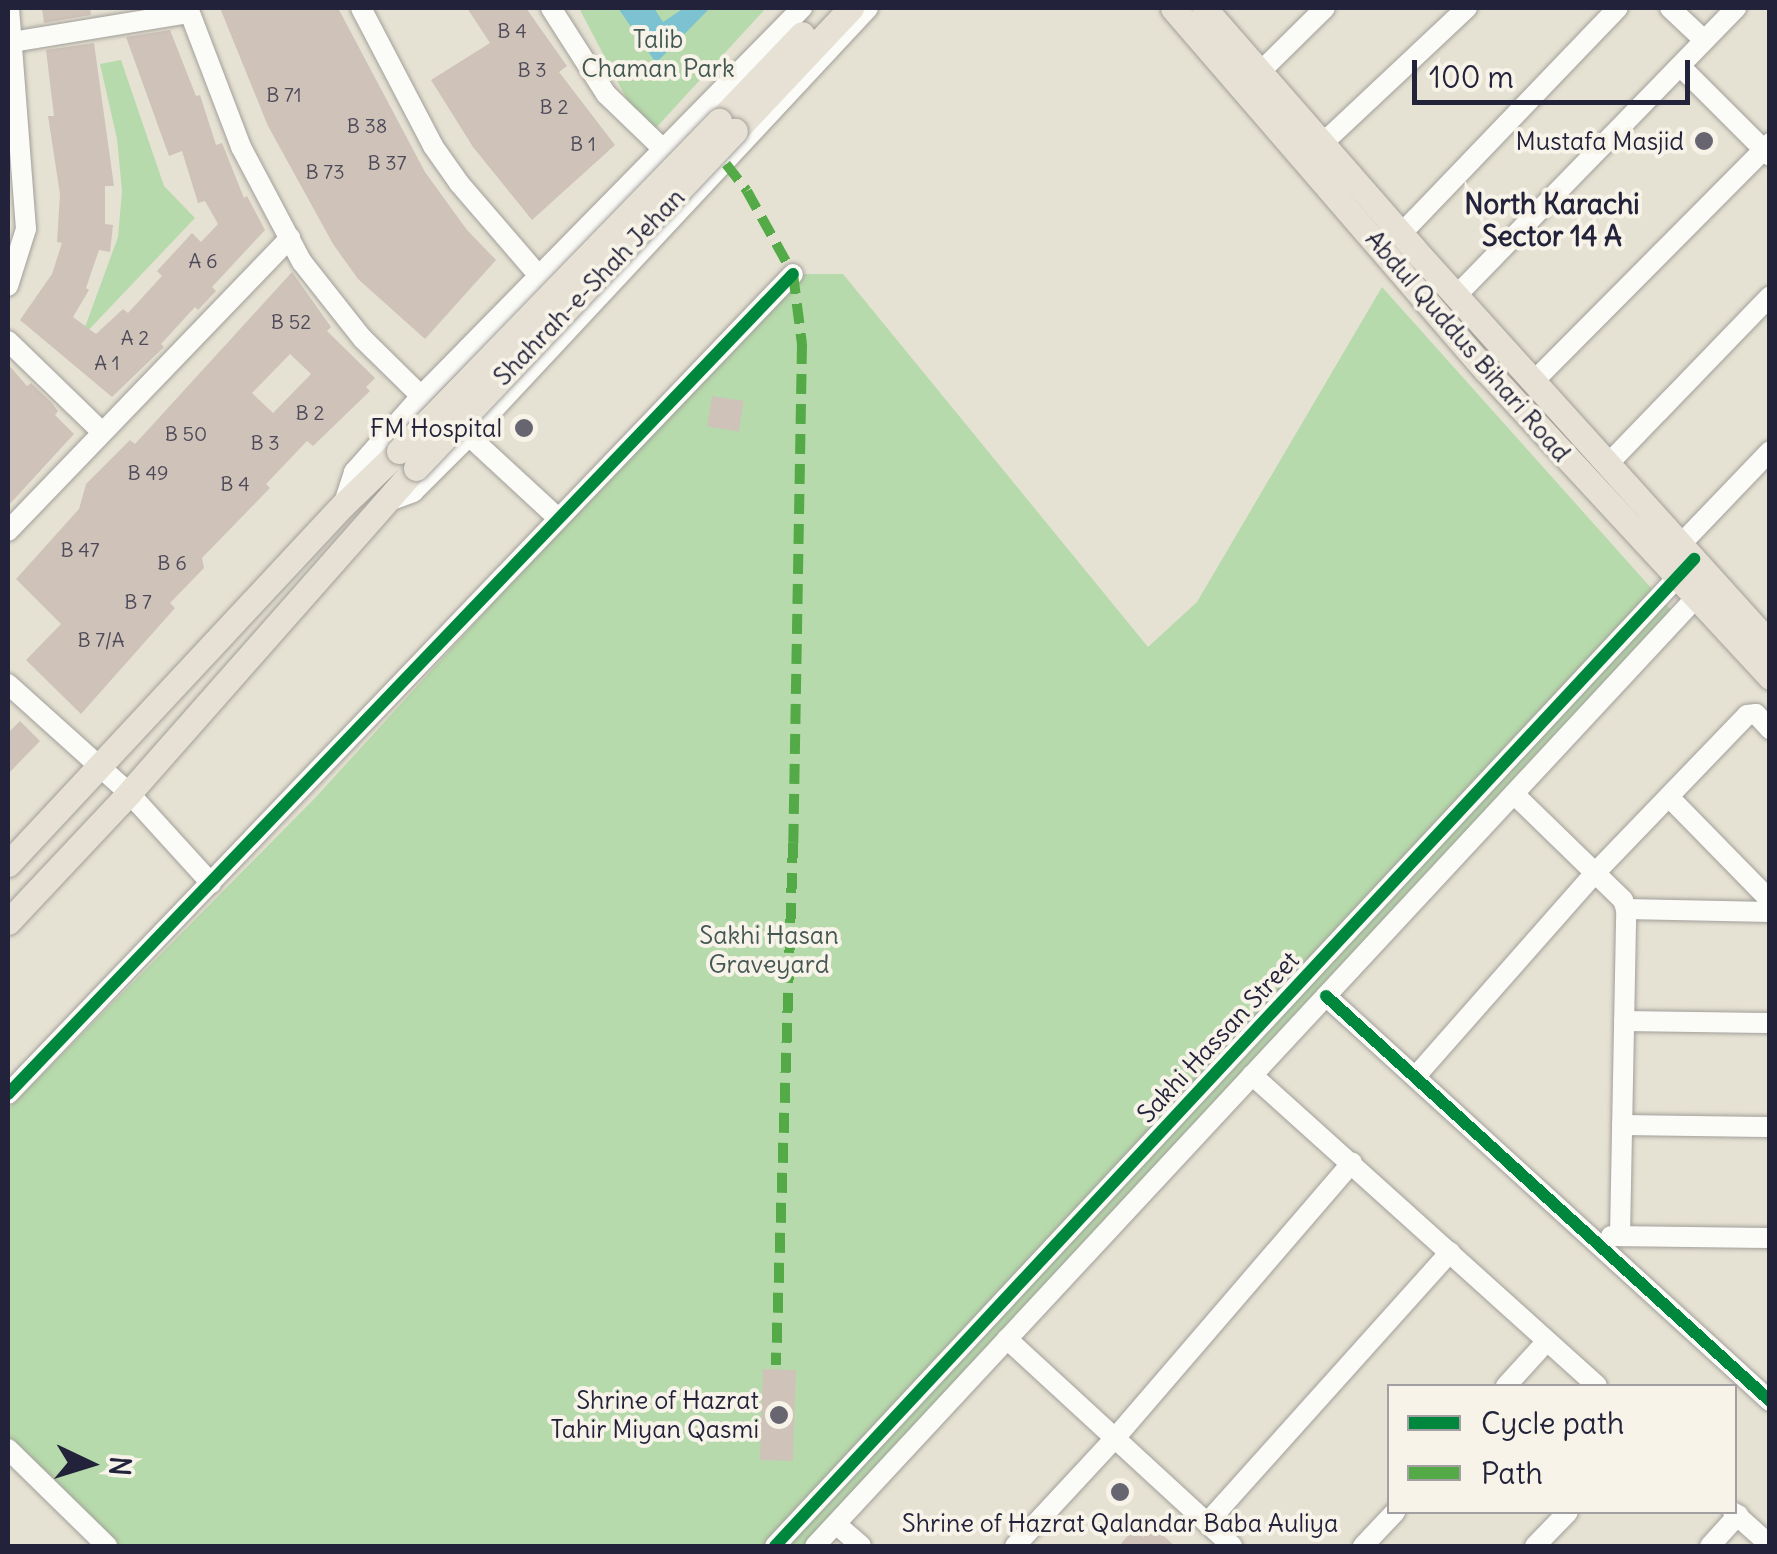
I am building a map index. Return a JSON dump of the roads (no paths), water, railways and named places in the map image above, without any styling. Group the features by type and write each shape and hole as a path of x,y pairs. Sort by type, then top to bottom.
{"main road":[{"name":"Shahrah-e-Shah Jehan","path":"8,922 130,792 384,502 407,460 828,8"},
{"name":"Shahrah-e-Shah Jehan","path":"8,864 343,505 407,460 852,8"},
{"name":"Abdul Quddus Bihari Road","path":"1173,8 1486,370 1683,561"},
{"name":"Abdul Quddus Bihari Road","path":"1204,8 1608,464 1770,677"},
{"name":"Abdul Quddus Bihari Road","path":"1704,590 1770,644"}],"street":[{"path":"8,8 26,228 8,286"},
{"path":"361,8 433,146 459,184 539,276"},
{"path":"551,8 606,94 663,149"},
{"path":"343,505 354,472 421,396 802,8"},
{"path":"384,502 412,492 469,436 868,8"},
{"path":"1260,72 1325,8"},
{"path":"1322,144 1468,8"},
{"path":"1401,234 1618,8"},
{"path":"1670,8 1704,40"},
{"path":"1456,296 1736,8"},
{"path":"12,42 188,10 241,147 302,262 362,338 421,396"},
{"path":"1533,382 1767,149 1680,66"},
{"path":"688,128 726,164"},
{"path":"8,531 290,238"},
{"path":"8,1094 794,274"},
{"path":"1608,464 1770,296"},
{"path":"8,341 102,432"},
{"path":"469,436 558,518"},
{"name":"Sakhi Hassan Street","path":"776,1546 1683,561 1770,451"},
{"name":"Sakhi Hassan Street","path":"815,1546 1704,590"},
{"path":"8,684 130,792 211,884"},
{"path":"1416,1076 1596,872 1747,715 1756,714 1770,729"},
{"path":"1514,794 1596,872 1626,909 1620,1236"},
{"path":"1669,797 1770,900"},
{"path":"1626,909 1770,912"},
{"path":"1326,996 1770,1400"},
{"path":"1624,1020 1770,1023"},
{"path":"1252,1075 1595,1384"},
{"path":"1622,1125 1770,1127"},
{"path":"1015,1546 1116,1437 1352,1163"},
{"path":"1589,1236 1770,1238"},
{"path":"1207,1523 1450,1252"},
{"path":"1008,1339 1232,1546"},
{"path":"1508,1384 1547,1341"},
{"path":"8,1450 107,1546"},
{"path":"1364,1546 1393,1514"},
{"path":"1534,1546 1566,1514"},
{"path":"1710,1546 1735,1514"},
{"path":"1737,1514 1770,1544"},
{"path":"836,1524 861,1546"}],"water":[{"path":"618,8 654,8 663,22 684,8 710,8 656,63"}],"place":[{"name":"Mustafa Masjid","path":"1704,141"},
{"name":"FM Hospital","path":"524,428"},
{"name":"Shrine of Hazrat Tahir Miyan Qasmi","path":"779,1415"},
{"name":"Shrine of Hazrat Qalandar Baba Auliya","path":"1120,1492"}],"district":[{"name":"North Karachi Sector 14 A","path":"1552,220"}],"park label":[{"name":"Talib Chaman Park","path":"658,54"},
{"name":"Sakhi Hasan Graveyard","path":"769,950"}]}
